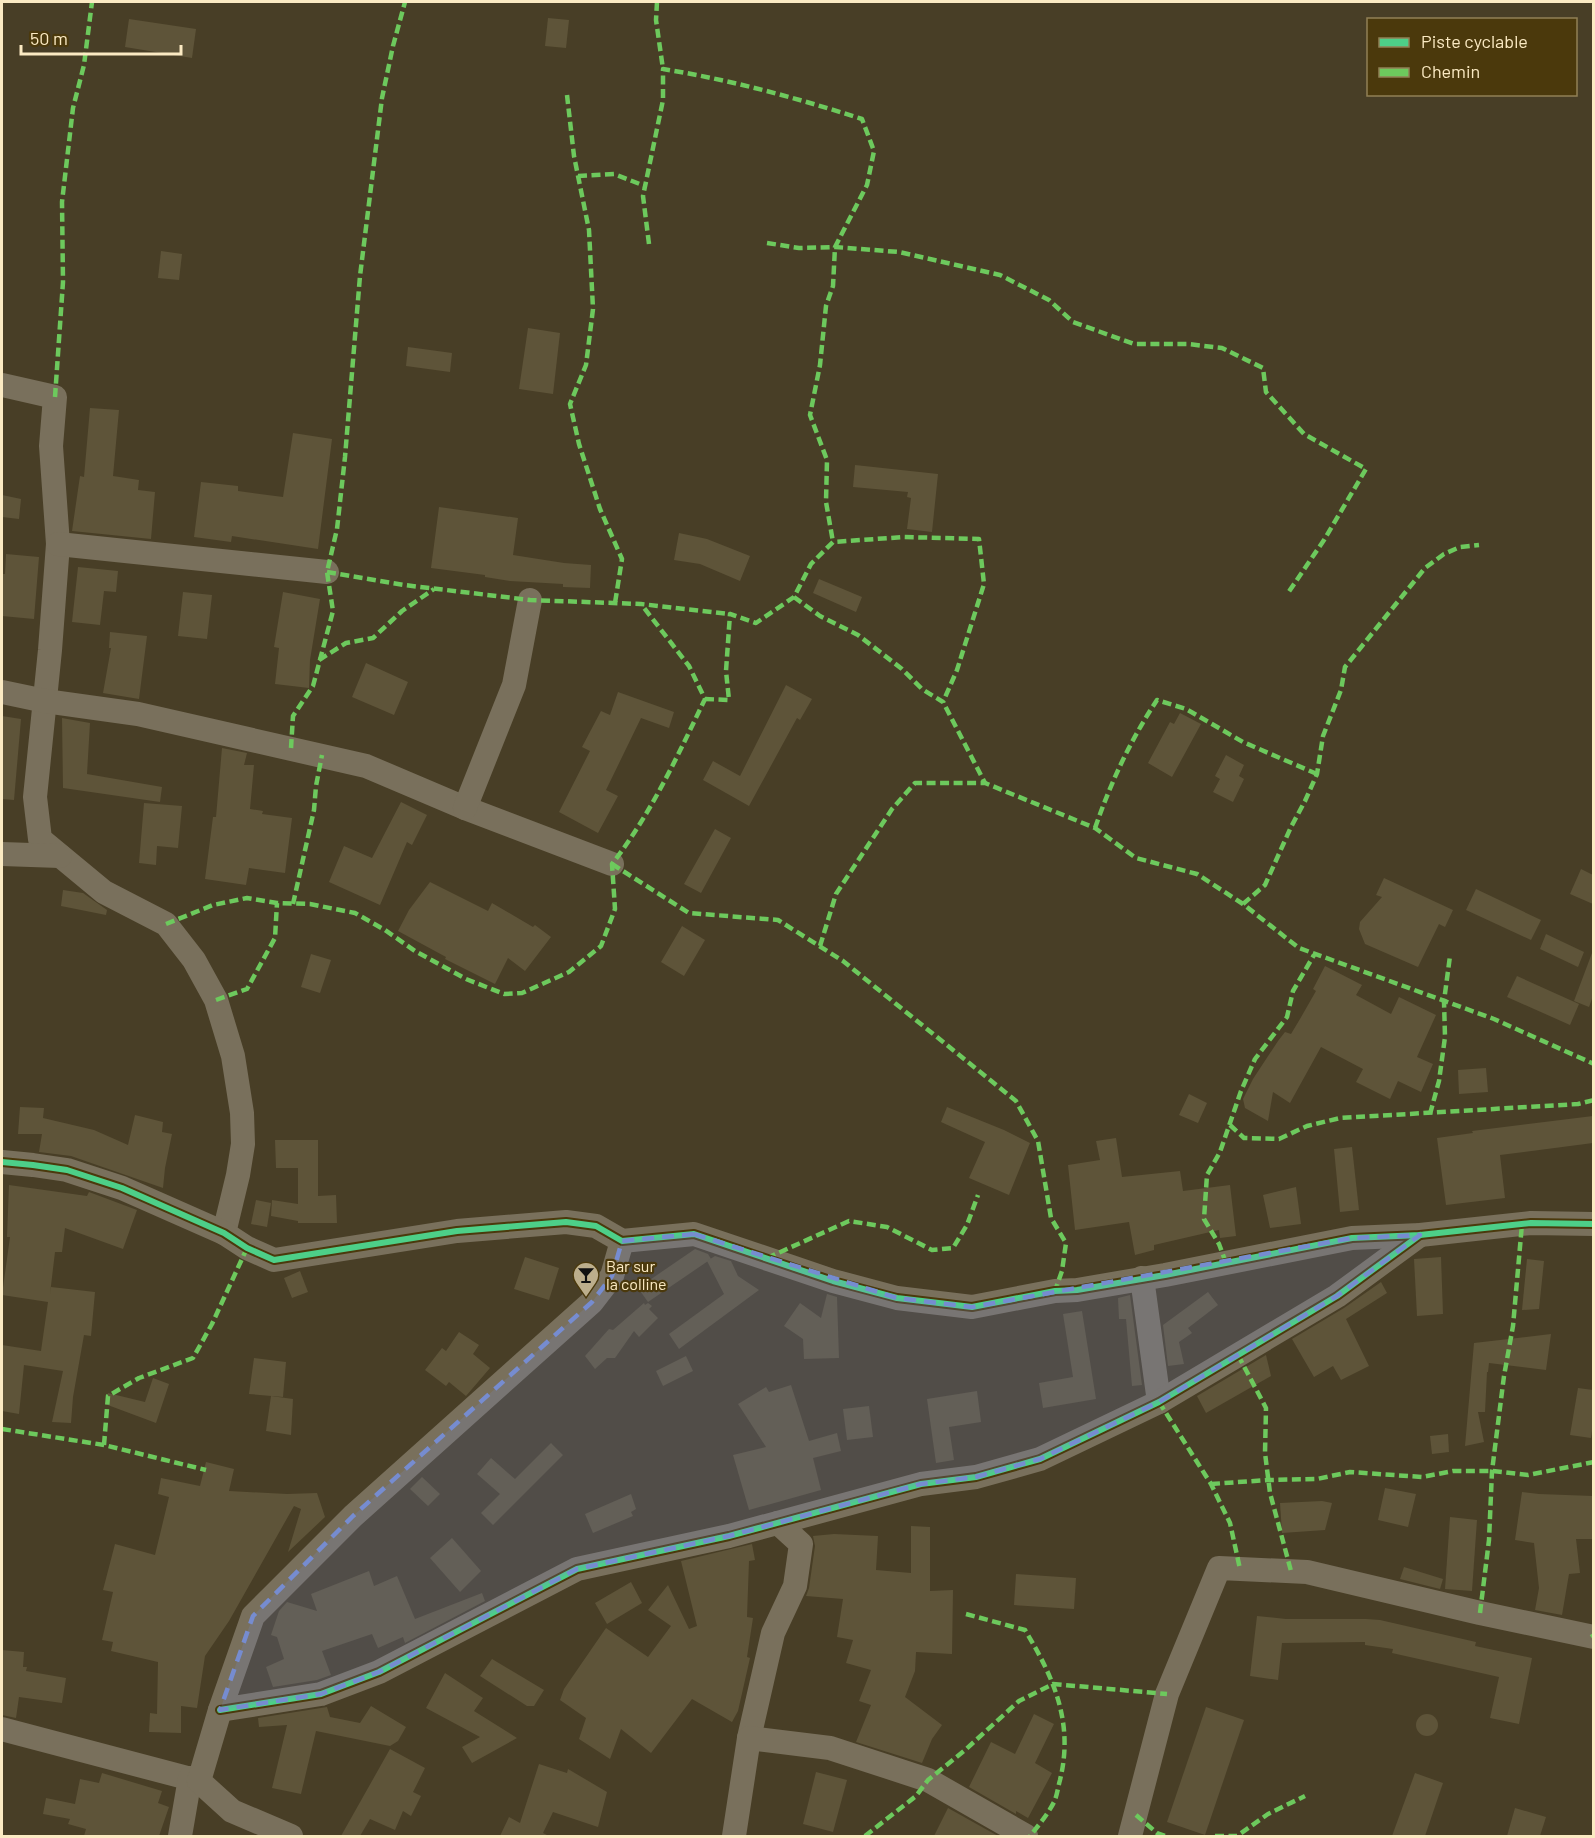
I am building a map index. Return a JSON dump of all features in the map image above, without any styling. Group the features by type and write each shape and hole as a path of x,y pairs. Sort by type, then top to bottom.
{"street":[{"path":"2,385 55,397 51,446 58,544 35,797 40,839 104,892 166,924 194,960 216,1000 233,1056 242,1113 243,1144 224,1233"},
{"path":"58,544 327,572"},
{"path":"465,808 514,685 530,600"},
{"path":"2,692 45,701 138,714 366,766 465,808 612,864"},
{"path":"2,854 60,856"},
{"path":"2,1162 67,1170 144,1196 224,1233 247,1248 274,1260 457,1231 566,1222 596,1226 622,1241 694,1234 833,1281 897,1298 972,1306 1055,1291 1077,1290 1352,1238 1420,1235 1531,1223 1593,1224"},
{"path":"220,1710 321,1694 379,1672 577,1569 729,1536 921,1484 976,1477 1040,1459 1159,1402 1337,1296 1420,1235"},
{"path":"180,1836 195,1780 253,1616 353,1516 592,1302 612,1276 622,1241"},
{"path":"1142,1278 1159,1402"},
{"path":"734,1836 749,1738 773,1633 795,1586 801,1544 778,1523"},
{"path":"1130,1836 1167,1694 1220,1568 1307,1572 1593,1637"},
{"path":"2,1730 195,1780 232,1811 291,1836"},
{"path":"749,1738 830,1748 928,1780 1026,1836"}],"highlighted area":[{"path":"694,1234 897,1298 972,1307 1352,1238 1420,1235 1337,1296 1159,1402 1040,1459 976,1477 921,1484 729,1536 577,1569 379,1672 321,1694 220,1710 253,1616 353,1516 592,1302 612,1276 622,1241"}],"building":[{"path":"548,18 569,20 566,48 545,46"},
{"path":"129,19 196,29 192,58 125,47"},
{"path":"161,251 182,254 179,280 158,278"},
{"path":"528,328 560,333 553,394 519,389"},
{"path":"408,347 452,353 450,372 406,366"},
{"path":"90,408 119,410 113,476 139,480 138,490 155,492 151,539 72,531 80,476 84,477"},
{"path":"293,433 332,439 318,549 232,536 231,542 194,537 201,482 238,486 238,491 283,497"},
{"path":"855,465 938,474 932,532 907,529 911,498 907,497 908,492 853,487"},
{"path":"2,495 21,499 19,519 2,517"},
{"path":"439,507 518,518 513,555 591,565 590,588 510,581 485,577 485,575 431,568"},
{"path":"679,533 707,539 750,556 740,581 700,564 674,560"},
{"path":"6,554 39,557 34,619 2,616 2,574 5,574"},
{"path":"78,567 118,571 116,592 104,591 100,625 72,622"},
{"path":"819,579 862,597 856,612 813,593"},
{"path":"183,592 212,595 207,639 178,636"},
{"path":"283,592 320,599 310,660 309,688 275,684 279,648 274,647"},
{"path":"110,632 147,636 139,699 103,693 111,648 109,648"},
{"path":"366,663 408,682 394,715 352,697"},
{"path":"786,685 812,699 800,720 797,718 749,806 703,780 713,761 740,776"},
{"path":"618,692 674,712 669,728 641,718 606,790 618,796 598,833 559,812 590,751 582,747 601,711 610,715"},
{"path":"1180,713 1201,724 1172,777 1148,763 1170,722 1174,724"},
{"path":"2,716 21,719 14,800 2,799"},
{"path":"62,718 90,723 87,774 162,787 160,802 63,788"},
{"path":"222,748 247,753 244,765 254,765 250,809 263,811 262,814 292,818 285,873 249,868 246,885 205,879 213,817 216,817"},
{"path":"1226,755 1244,765 1239,776 1244,779 1233,802 1213,792 1220,779 1215,776"},
{"path":"401,802 427,815 412,845 407,842 380,905 329,882 344,846 372,858"},
{"path":"144,803 182,806 178,848 157,846 156,865 139,863"},
{"path":"715,829 731,838 701,893 684,884"},
{"path":"1581,869 1593,875 1593,904 1570,894"},
{"path":"1384,878 1453,910 1445,927 1439,924 1418,967 1365,944 1359,929 1360,922 1382,897 1376,895"},
{"path":"430,882 488,911 492,903 533,927 535,925 551,937 525,971 508,958 495,984 445,959 446,957 398,931 409,910"},
{"path":"1476,889 1541,920 1531,940 1466,910"},
{"path":"63,890 83,893 107,910 106,915 61,906"},
{"path":"682,926 705,940 684,976 661,962"},
{"path":"1546,934 1584,952 1578,967 1540,949"},
{"path":"1592,953 1593,996 1589,1007 1574,1001"},
{"path":"311,954 331,960 320,993 301,987"},
{"path":"1325,966 1362,985 1356,995 1391,1014 1399,997 1436,1015 1417,1057 1433,1064 1421,1092 1398,1081 1390,1099 1356,1082 1363,1069 1321,1047 1290,1103 1273,1092 1268,1121 1245,1108 1243,1099 1278,1041 1285,1032 1291,1034 1316,991 1313,989"},
{"path":"1517,976 1579,1004 1570,1025 1507,997"},
{"path":"1486,1068 1488,1092 1459,1094 1458,1070"},
{"path":"1189,1094 1207,1103 1198,1123 1179,1115"},
{"path":"20,1107 44,1108 43,1118 94,1130 128,1145 135,1115 163,1122 162,1132 172,1134 163,1188 71,1156 39,1152 42,1134 18,1134"},
{"path":"947,1107 1030,1143 1009,1195 969,1178 985,1142 941,1122"},
{"path":"1593,1116 1593,1143 1500,1155 1505,1198 1446,1205 1437,1138 1473,1133 1472,1131"},
{"path":"1116,1138 1122,1177 1180,1171 1183,1191 1230,1185 1236,1236 1220,1238 1219,1230 1154,1245 1154,1250 1135,1255 1129,1222 1075,1230 1068,1165 1100,1160 1096,1141"},
{"path":"275,1140 318,1140 318,1196 336,1195 337,1223 298,1223 298,1221 271,1216 272,1200 298,1204 298,1168 276,1168"},
{"path":"1352,1147 1359,1210 1340,1212 1334,1149"},
{"path":"9,1185 87,1196 89,1192 137,1210 123,1249 65,1228 62,1252 55,1252 50,1294 51,1287 95,1292 91,1336 84,1335 73,1397 71,1423 52,1422 63,1371 24,1365 19,1414 2,1411 2,1345 41,1351 48,1302 2,1295 10,1237 7,1237"},
{"path":"1296,1187 1301,1224 1270,1228 1263,1195"},
{"path":"256,1200 271,1203 267,1227 251,1224"},
{"path":"695,1249 708,1254 711,1259 648,1302 638,1288"},
{"path":"715,1256 731,1261 738,1276 759,1290 679,1349 669,1334 724,1294 707,1261"},
{"path":"525,1257 559,1268 549,1300 514,1289"},
{"path":"1441,1257 1443,1314 1417,1316 1414,1259"},
{"path":"1527,1259 1544,1261 1539,1309 1522,1310"},
{"path":"300,1271 308,1292 292,1298 284,1278"},
{"path":"1381,1282 1387,1293 1346,1319 1369,1366 1341,1380 1333,1366 1314,1377 1292,1339 1344,1308"},
{"path":"1208,1292 1218,1305 1188,1328 1192,1333 1179,1342 1184,1364 1168,1366 1163,1325"},
{"path":"827,1294 837,1297 839,1358 804,1359 803,1339 784,1326 800,1303 821,1318"},
{"path":"1130,1295 1142,1385 1132,1386 1126,1319 1119,1319 1118,1298"},
{"path":"644,1303 652,1306 649,1309 658,1318 639,1337 634,1331 615,1358 607,1358 595,1369 585,1356 609,1329 613,1330"},
{"path":"1082,1311 1096,1399 1043,1408 1039,1383 1073,1377 1063,1314"},
{"path":"459,1332 479,1345 473,1354 490,1368 466,1396 449,1382 446,1386 425,1370 442,1348 446,1351"},
{"path":"1551,1334 1546,1370 1489,1363 1485,1412 1478,1412 1484,1442 1465,1446 1474,1343"},
{"path":"1266,1355 1271,1376 1206,1413 1197,1396"},
{"path":"686,1356 693,1371 663,1386 656,1371"},
{"path":"254,1358 286,1362 283,1397 249,1394"},
{"path":"153,1378 169,1384 156,1423 105,1404 108,1393 145,1402"},
{"path":"791,1385 809,1441 837,1433 841,1451 813,1458 821,1490 749,1510 733,1455 766,1447 738,1404 766,1387 769,1392"},
{"path":"1578,1388 1593,1390 1591,1438 1570,1435"},
{"path":"977,1391 981,1422 949,1427 954,1460 936,1463 927,1399"},
{"path":"271,1396 293,1399 291,1435 266,1431"},
{"path":"869,1406 873,1437 847,1440 843,1409"},
{"path":"1448,1434 1449,1452 1432,1454 1430,1436"},
{"path":"551,1443 563,1455 493,1525 481,1513 500,1494 477,1474 491,1458 515,1479"},
{"path":"206,1462 234,1469 229,1491 317,1493 325,1517 288,1552 301,1509 294,1506 229,1621 205,1656 197,1708 181,1706 181,1733 149,1732 150,1713 157,1714 158,1662 111,1651 113,1642 102,1640 113,1592 103,1590 115,1544 155,1555 169,1497 158,1494 161,1478 200,1486"},
{"path":"422,1477 440,1494 428,1506 410,1489"},
{"path":"1385,1488 1416,1494 1408,1527 1378,1520"},
{"path":"1522,1492 1593,1496 1593,1539 1576,1539 1580,1573 1569,1574 1562,1615 1535,1610 1539,1588 1534,1543 1515,1540"},
{"path":"631,1494 636,1509 631,1512 633,1516 593,1533 585,1514"},
{"path":"1322,1501 1332,1503 1325,1530 1282,1533 1280,1503"},
{"path":"1450,1517 1477,1520 1472,1591 1445,1589"},
{"path":"911,1526 930,1527 930,1591 953,1590 952,1654 916,1652 915,1671 905,1697 942,1725 932,1739 922,1763 856,1742 871,1705 859,1701 871,1670 846,1663 853,1640 837,1637 843,1599 806,1596 815,1546 813,1536 834,1534 878,1536 876,1570 911,1573"},
{"path":"452,1538 481,1571 460,1592 430,1558"},
{"path":"752,1544 755,1560 749,1561 747,1617 753,1618 747,1657 750,1658 738,1711 732,1722 692,1699 651,1753 621,1729 610,1759 579,1739 586,1718 560,1700 564,1689 606,1628 648,1657 671,1626 648,1610 668,1585 689,1629 697,1626 681,1561"},
{"path":"1404,1567 1443,1579 1440,1589 1400,1579"},
{"path":"369,1571 374,1586 397,1576 415,1619 482,1593 485,1601 405,1643 403,1637 378,1648 372,1634 322,1651 331,1675 317,1680 273,1687 266,1667 284,1659 277,1637 271,1635 279,1611 287,1602 317,1611 311,1594"},
{"path":"1016,1574 1076,1578 1074,1609 1014,1605"},
{"path":"631,1582 642,1603 607,1624 595,1603"},
{"path":"1257,1616 1286,1619 1380,1620 1476,1642 1475,1646 1532,1658 1519,1724 1490,1718 1499,1677 1392,1653 1393,1649 1365,1645 1365,1642 1282,1643 1278,1680 1250,1676"},
{"path":"2,1650 24,1652 23,1667 27,1667 26,1671 66,1678 62,1703 19,1697 16,1718 2,1715"},
{"path":"492,1659 544,1690 534,1706 527,1706 480,1676"},
{"path":"445,1673 483,1698 474,1711 517,1738 472,1763 462,1747 480,1737 426,1708"},
{"path":"371,1706 406,1727 398,1741 390,1746 316,1731 301,1794 272,1788 287,1725 259,1727 258,1718 327,1707 330,1717 360,1723"},
{"path":"1206,1707 1244,1720 1205,1835 1167,1822"},
{"path":"1034,1714 1054,1724 1035,1763 1052,1773 1028,1818 1016,1811 1016,1814 969,1787 991,1742 1015,1754"},
{"path":"1427,1714 1435,1717 1438,1725 1435,1733 1427,1736 1419,1733 1416,1725 1419,1717"},
{"path":"390,1749 425,1768 413,1792 421,1796 411,1816 403,1811 395,1830 370,1819 360,1836 341,1836"},
{"path":"539,1764 567,1773 568,1769 607,1792 598,1827 553,1812 543,1833 549,1836 500,1836 509,1817 520,1823"},
{"path":"816,1772 847,1780 833,1832 803,1824"},
{"path":"102,1773 162,1791 158,1803 169,1807 159,1836 84,1836 86,1829 68,1824 70,1819 43,1814 46,1798 75,1804 80,1779 99,1783"},
{"path":"1415,1773 1443,1783 1425,1836 1392,1836"},
{"path":"948,1808 998,1836 934,1836"},
{"path":"1515,1808 1546,1817 1540,1836 1507,1836"}],"marked path":[{"path":"55,397 63,282 62,202 73,108 84,65 92,2"},
{"path":"291,748 293,716 313,686 333,611 327,572 337,529 360,276 382,98 405,2"},
{"path":"657,2 656,20 663,69"},
{"path":"649,244 643,196 663,100 663,69 764,90 862,119 874,151 867,185 835,247 833,286 826,306 820,365 810,415 827,460 826,502 833,542"},
{"path":"567,95 574,156 589,230 593,309 586,365 570,404 579,444 600,509 622,559 615,603"},
{"path":"578,176 614,174 645,186"},
{"path":"767,243 799,248 835,247 899,252 1000,275 1049,300 1073,322 1134,344 1188,344 1222,348 1263,368 1266,392 1304,434 1366,469 1324,540 1288,593"},
{"path":"705,699 729,700 726,671 730,614 756,623 794,597 811,564 833,542 904,537 979,539 984,584 957,670 943,702"},
{"path":"1243,904 1265,885 1317,774 1323,736 1341,690 1345,667 1425,568 1444,554 1460,547 1479,545"},
{"path":"327,572 404,585 530,600 641,604 730,614"},
{"path":"319,660 346,643 373,638 402,611 434,589"},
{"path":"794,597 820,616 858,635 902,669 922,689 943,702 985,783"},
{"path":"166,924 213,905 247,898 277,903 310,904 355,913 415,951 466,979 504,994 522,993 569,972 601,946 615,909 612,864 651,805 705,699 689,666 641,604"},
{"path":"1095,828 1122,762 1157,700 1186,709 1243,742 1317,774"},
{"path":"293,904 314,810 322,755"},
{"path":"820,946 836,894 892,809 915,783 985,783 1095,828 1136,858 1197,874 1243,904 1299,948 1494,1019 1594,1064"},
{"path":"612,864 689,913 778,920 843,961 1016,1101 1038,1141 1051,1218 1066,1243 1062,1271 1055,1291"},
{"path":"216,1000 247,989 275,938 277,903"},
{"path":"1226,1263 1219,1244 1204,1219 1207,1175 1220,1152 1241,1091 1255,1059 1287,1017 1293,991 1314,955"},
{"path":"1430,1114 1439,1081 1445,1037 1444,1001 1450,956"},
{"path":"1230,1125 1244,1138 1279,1139 1307,1126 1340,1118 1578,1104 1594,1100"},
{"path":"767,1258 849,1221 887,1227 932,1250 953,1248 967,1225 978,1195"},
{"path":"1480,1613 1489,1540 1492,1471 1513,1326 1522,1224"},
{"path":"104,1445 108,1396 139,1378 193,1358 212,1324 247,1248"},
{"path":"1238,1355 1266,1408 1265,1453 1270,1493 1291,1571"},
{"path":"1159,1402 1211,1484 1230,1523 1240,1569"},
{"path":"2,1429 104,1445 206,1470"},
{"path":"1211,1484 1317,1479 1350,1472 1422,1477 1453,1471 1492,1471 1528,1475 1594,1462"},
{"path":"966,1614 1025,1630 1045,1666 1059,1702 1065,1739 1064,1759 1057,1794 1046,1815 1030,1836"},
{"path":"865,1836 916,1796 928,1780 1019,1701 1053,1684 1167,1694"},
{"path":"1215,1836 1237,1836 1268,1814 1305,1796"},
{"path":"1136,1815 1157,1833 1165,1836"}],"cycle path":[{"path":"2,1162 67,1170 122,1188 224,1233 247,1248 274,1260 457,1231 566,1222 596,1226 622,1241 694,1234 833,1281 897,1298 972,1307 1055,1291 1077,1290 1165,1275 1352,1238 1420,1235 1531,1223 1594,1224"},
{"path":"220,1710 321,1694 379,1672 577,1569 729,1536 921,1484 976,1477 1040,1459 1159,1402 1337,1296 1420,1235"}],"place":[{"name":"Bar sur la colline","path":"586,1298"}]}
